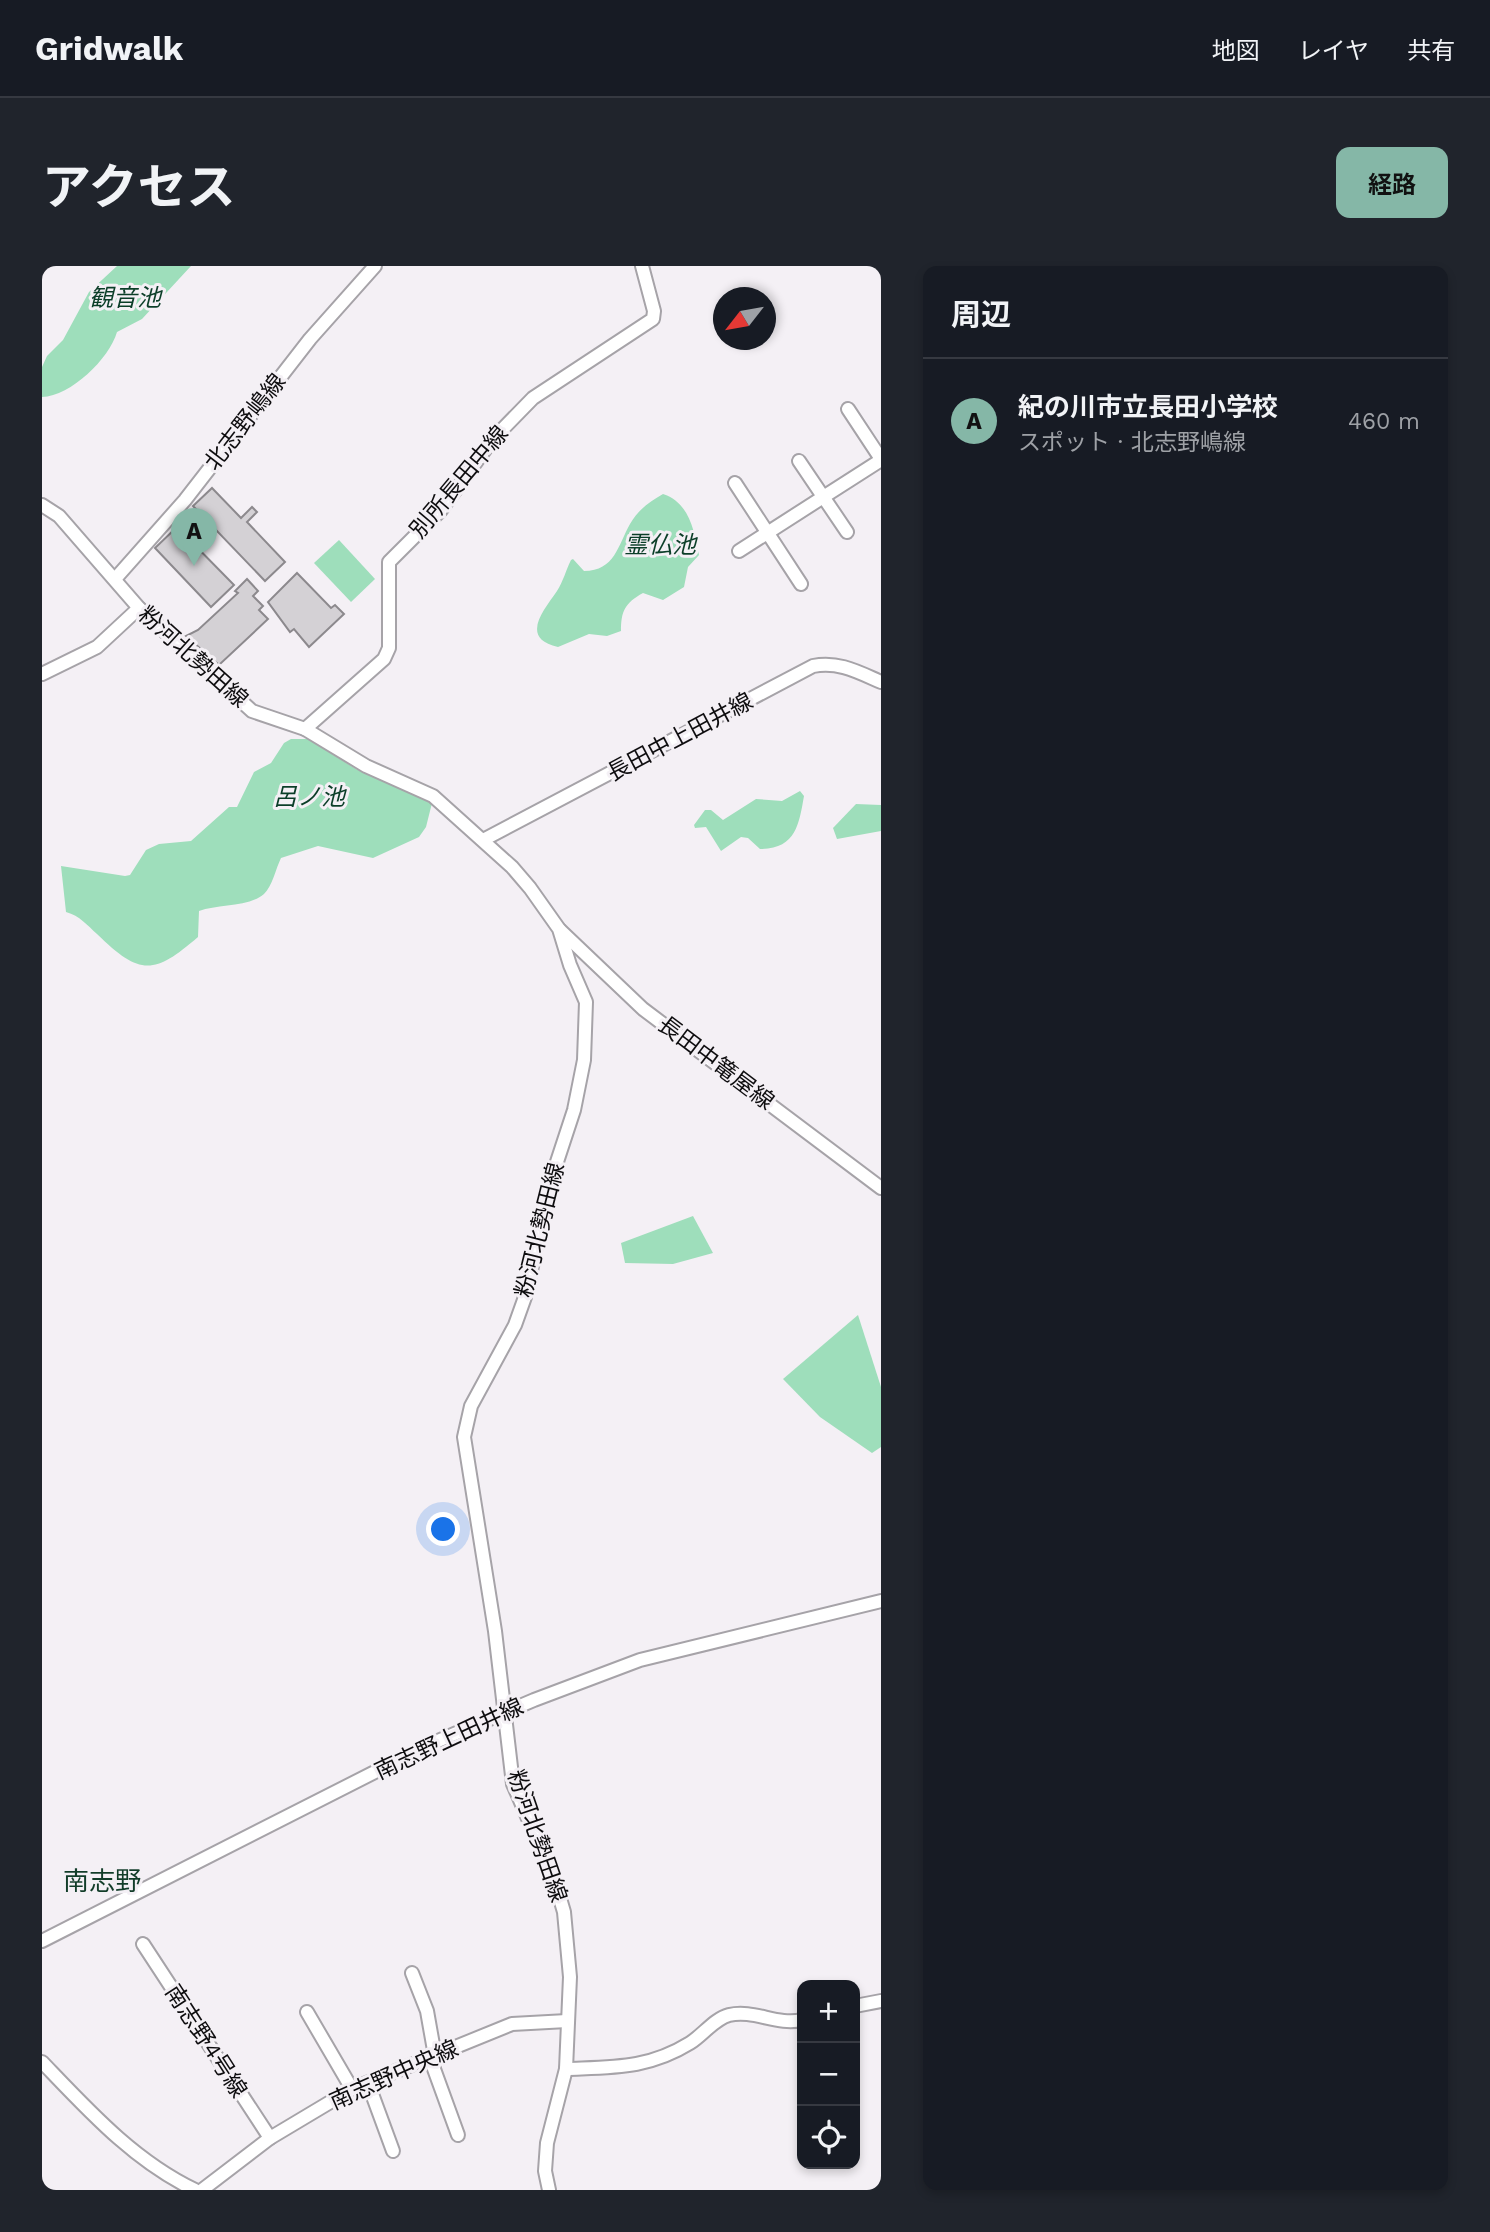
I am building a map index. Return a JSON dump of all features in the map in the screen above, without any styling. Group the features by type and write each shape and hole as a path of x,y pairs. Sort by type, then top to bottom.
{"street":[{"name":"北志野嶋線","path":"114,579 185,500 310,339 375,266"},
{"name":"別所長田中線","path":"304,729 384,659 389,648 389,562 441,510 492,440 546,388 653,319 654,311 642,266"},
{"path":"739,551 881,460 848,409"},
{"path":"799,461 847,532"},
{"path":"735,483 801,584"},
{"name":"粉河北勢田線","path":"42,505 59,516 139,608 252,711 304,729 366,766 433,796 483,840 530,888 559,929 586,1002 584,1060 574,1110 553,1174 525,1297 515,1325 464,1425 513,1784 554,1878 564,1912 570,1977 566,2069 547,2143 545,2171 549,2190"},
{"path":"42,674 97,647 139,608"},
{"name":"長田中上田井線","path":"483,840 813,666 829,663 881,682"},
{"name":"長田中篭屋線","path":"559,929 643,1009 881,1188"},
{"name":"南志野上田井線","path":"42,1941 426,1746 504,1712 640,1660 881,1601"},
{"name":"南志野4号線","path":"143,1944 270,2138"},
{"path":"412,1973 427,2011 432,2057 458,2135"},
{"path":"860,2005 881,2001"},
{"path":"307,2012 352,2089"},
{"path":"566,2069 642,2065 690,2043 724,2017 742,2012 790,2023 797,2021"},
{"name":"南志野中央線","path":"202,2190 270,2138 352,2089 513,2024 567,2021"},
{"path":"42,2062 132,2151 167,2177 195,2190"},
{"path":"368,2083 393,2151"}],"water":[{"name":"観音池","path":"117,266 191,266 142,319 117,332 106,353 87,374 65,390 42,397 42,367 47,356 63,340 89,292"},
{"name":"霊仏池","path":"663,494 672,498 685,511 695,537 699,555 688,567 684,587 663,600 643,593 637,597 625,608 621,631 607,636 589,634 558,647 546,643 537,630 538,623 571,560 584,571 603,567 614,555 637,515"},
{"path":"339,540 375,579 351,602 314,563"},
{"name":"呂ノ池","path":"291,739 308,739 356,769 432,803 426,827 419,837 373,858 318,846 281,858 272,882 264,894 250,901 199,911 198,937 183,950 158,964 147,966 125,958 83,921 66,912 61,866 130,875 146,850 159,844 191,841 229,807 237,807 254,772 271,763 284,743"},
{"path":"800,791 804,796 797,825 794,833 781,845 760,849 748,838 741,837 721,851 706,827 695,828 694,825 705,810 711,810 723,820 756,799 782,801"},
{"path":"856,804 881,805 881,831 837,839 833,828"},
{"path":"693,1216 713,1253 673,1264 625,1263 621,1243"},
{"path":"858,1315 881,1387 881,1447 872,1453 820,1417 783,1379"}],"building":[{"path":"212,488 241,518 252,507 257,512 247,522 285,562 265,581 193,506"},
{"path":"177,527 234,585 211,607 155,548"},
{"path":"297,573 331,608 335,605 344,614 309,647 294,629 290,632 268,602"},
{"path":"247,579 258,591 253,596 263,606 259,610 268,619 219,665 186,636 198,630 238,593 235,591"}],"place":[{"name":"紀の川市立長田小学校","path":"194,566"}],"district":[{"name":"南志野","path":"102,1881"}]}
